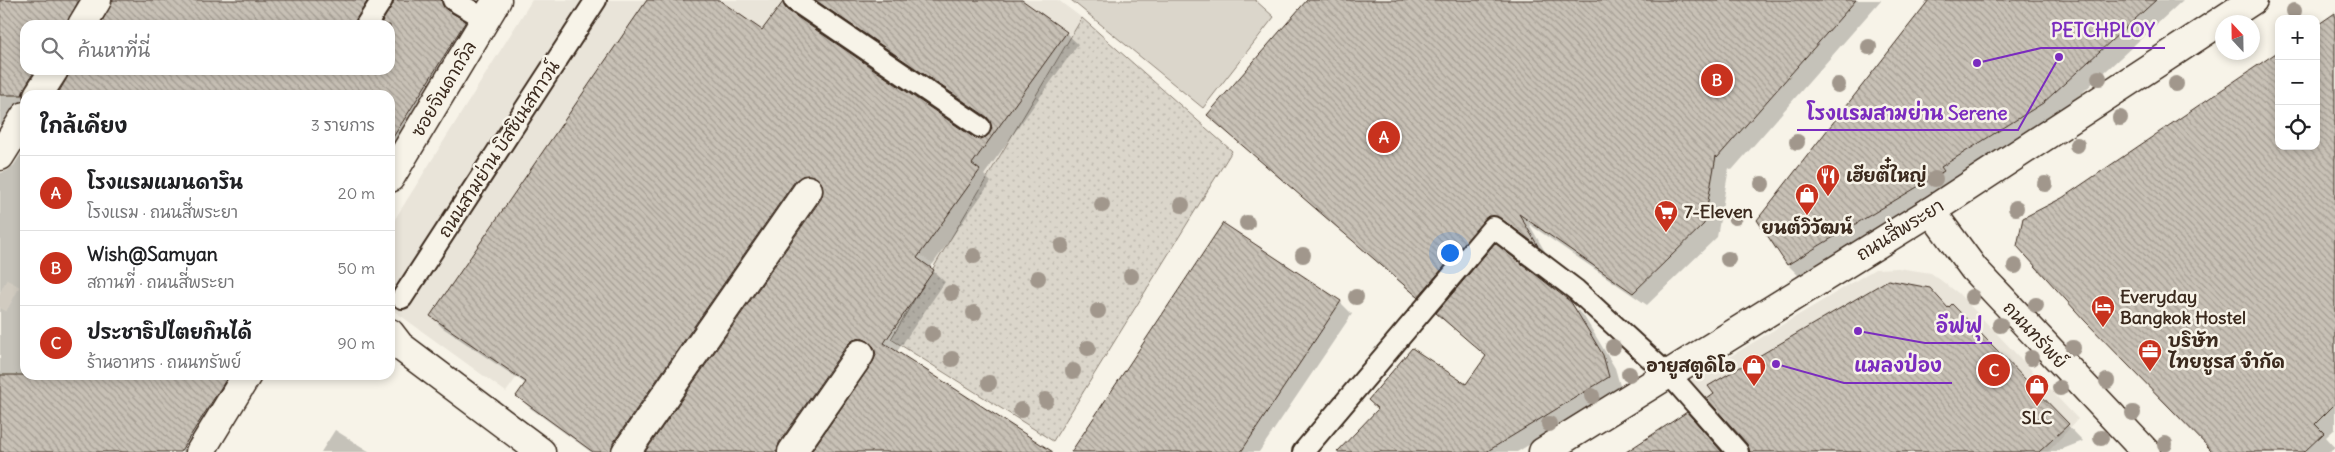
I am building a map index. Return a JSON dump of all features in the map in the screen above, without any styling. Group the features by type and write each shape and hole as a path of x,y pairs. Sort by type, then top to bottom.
{"street":[{"path":"85,20 97,0"},
{"name":"ถนนสี่พระยา","path":"1543,452 1931,212 2253,0"},
{"name":"ซอยจินดาถวิล","path":"395,170 491,10"},
{"path":"41,90 51,75"},
{"path":"0,156 20,124"},
{"path":"626,452 808,190"},
{"name":"ถนนทรัพย์","path":"1931,212 1974,269 2146,452"},
{"path":"395,340 400,346 541,452"},
{"path":"792,452 860,354"},
{"path":"200,452 244,380"}],"lane":[{"path":"369,20 382,0"},
{"path":"453,0 491,10"},
{"name":"ถนนสามย่าน บิสซิเนสทาวน์","path":"402,298 596,0"},
{"path":"794,0 980,127"},
{"path":"1302,452 1493,227 1576,290 1668,374 1738,452"}],"shaded area":[{"path":"532,0 1058,0 1082,18 935,265 708,113 506,392 395,312 395,219"},
{"path":"1071,0 1255,0 1274,17 1203,108"},
{"path":"1082,18 1232,151 1053,441 891,339"},
{"path":"1898,268 1931,273 1958,293 2078,419 2048,452 1725,452 1671,392 1875,269"}],"building":[{"path":"0,0 79,0 69,20 20,20 20,75 32,75 24,90 20,90 20,95 0,95"},
{"path":"113,0 368,0 357,20 103,20"},
{"path":"394,0 441,0 447,10 466,21 395,134 395,90 60,90 68,75 395,75 395,20 383,20"},
{"path":"647,0 719,0 762,30 783,2 787,10 973,137 980,139 986,137 992,128 987,117 815,0 1022,0 1067,32 972,164 980,170 917,258 934,270 884,343 1053,452 811,452 873,362 876,355 874,347 868,341 861,338 853,340 847,345 779,443 777,452 645,452 821,199 823,192 822,184 817,178 810,175 802,176 795,181 613,443 611,452 593,452 516,396 526,382 430,316"},
{"path":"1307,0 1856,0 1717,158 1716,156 1704,224 1633,293 1519,214 1538,246 1500,218 1488,216 1418,297 1207,115"},
{"path":"1929,0 2156,0 2043,103 1941,167 1944,171 1787,265 1757,220"},
{"path":"2335,13 2335,404 2315,424 2324,433 2304,452 2213,452 2085,321 2017,246 2023,218 2062,198 2275,54 2275,150 2320,150 2320,23"},
{"path":"1223,223 1341,301 1241,452 1071,452"},
{"path":"1495,243 1571,302 1603,355 1609,377 1486,452 1337,452 1378,409 1368,400 1412,348 1466,384 1486,356 1436,313"},
{"path":"1888,280 1930,288 1948,308 1952,304 2069,424 2039,452 1750,452 1747,444 1707,399 1714,394 1708,386"},
{"path":"0,375 20,375 20,380 226,380 180,452 0,452"},
{"path":"1687,412 1722,452 1626,452"}],"tunnel":[{"path":"0,292 13,299"}],"place":[{"name":"โรงแรมสามย่าน Serene","path":"2059,57"},
{"name":"PETCHPLOY","path":"1977,63"},
{"name":"Wish@Samyan","path":"1717,80"},
{"name":"โรงแรมแมนดาริน","path":"1384,137"},
{"name":"เฮียตี๋ใหญ่","path":"1828,197"},
{"name":"ยนต์วิวัฒน์","path":"1807,216"},
{"name":"7-Eleven","path":"1666,233"},
{"name":"Everyday Bangkok Hostel","path":"2103,328"},
{"name":"อีฟฟุ","path":"1858,331"},
{"name":"แมลงป่อง","path":"1776,364"},
{"name":"ประชาธิปไตยกินได้","path":"1994,370"},
{"name":"บริษัท ไทยชูรส จำกัด","path":"2150,372"},
{"name":"อายูสตูดิโอ","path":"1754,387"},
{"name":"SLC","path":"2037,407"}]}
